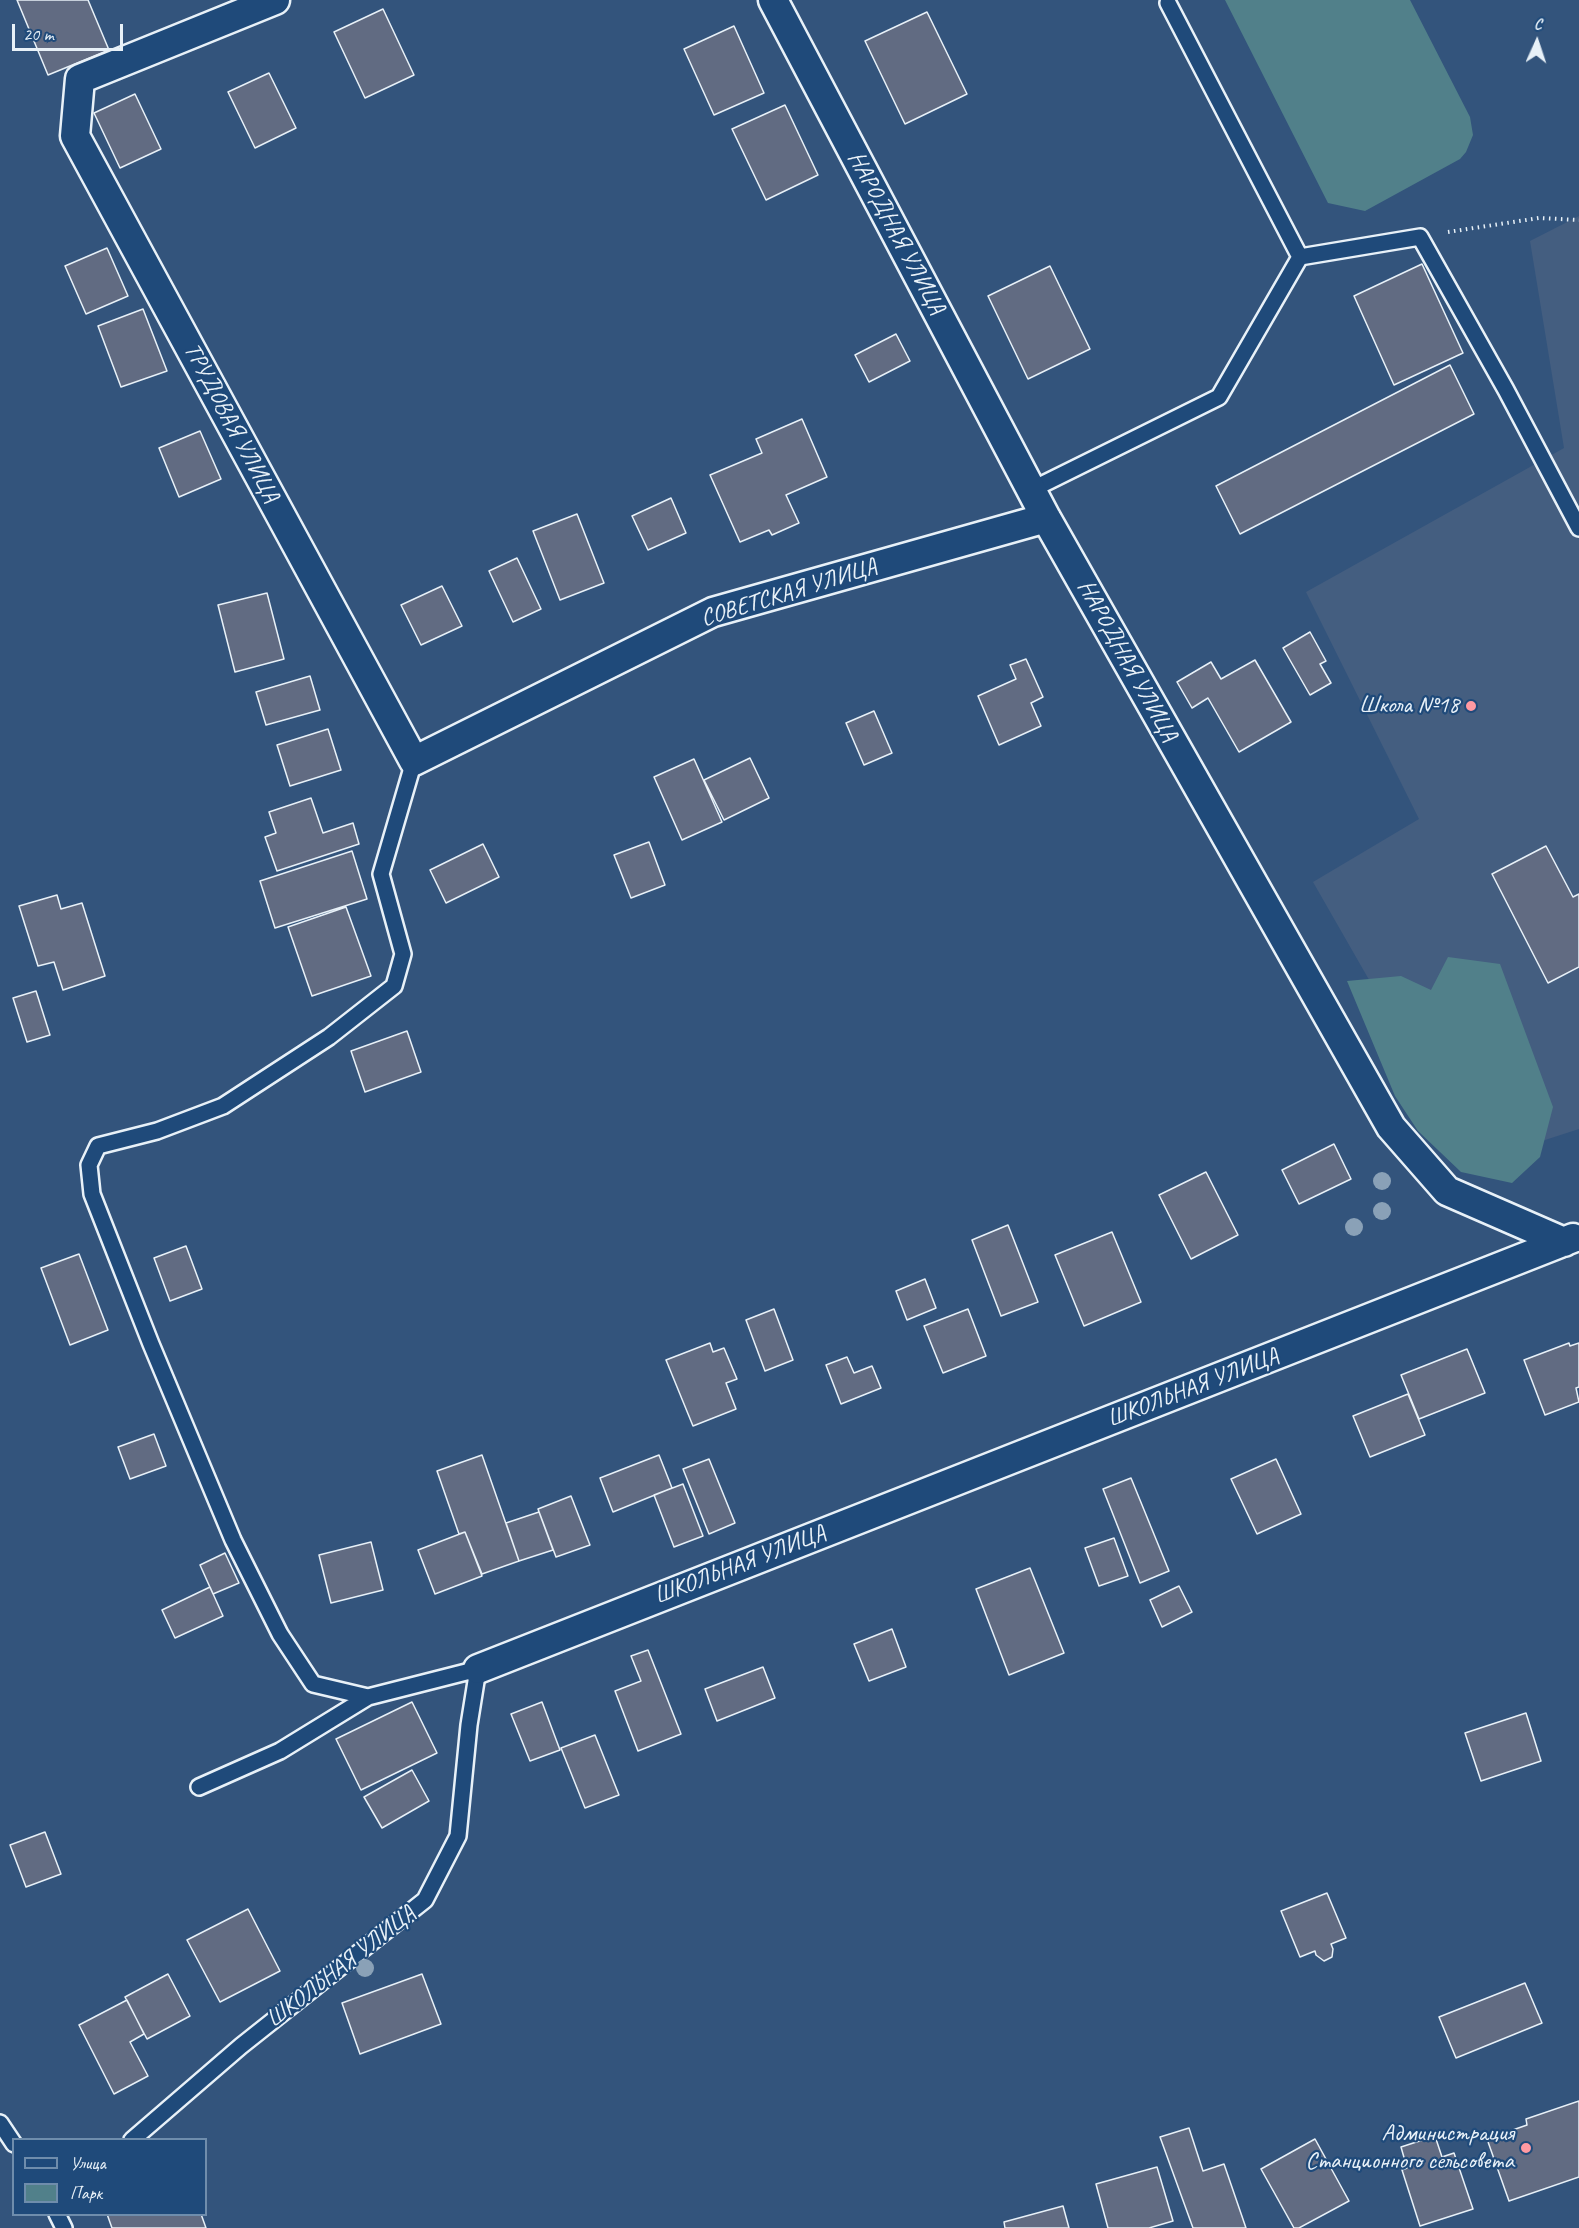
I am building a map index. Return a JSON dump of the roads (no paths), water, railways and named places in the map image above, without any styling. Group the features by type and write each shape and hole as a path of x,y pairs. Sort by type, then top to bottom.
{"street":[{"name":"ТРУДОВАЯ УЛИЦА","path":"275,0 80,79 75,136 414,761"},
{"name":"НАРОДНАЯ УЛИЦА","path":"773,0 1046,518 1391,1127 1447,1191 1572,1239"},
{"name":"СОВЕТСКАЯ УЛИЦА","path":"414,761 713,612 1046,518"},
{"name":"ШКОЛЬНАЯ УЛИЦА","path":"478,1669 1572,1239"}],"lane":[{"path":"1168,3 1300,257"},
{"path":"1300,257 1420,237 1506,390 1579,528"},
{"path":"1031,490 1219,397 1300,257"},
{"path":"368,1697 313,1684 280,1634 233,1540 151,1344 92,1194 89,1165 98,1146 157,1131 223,1106 329,1037 394,986 404,954 381,874 414,761"},
{"path":"199,1787 280,1751 368,1697 478,1669"},
{"name":"ШКОЛЬНАЯ УЛИЦА","path":"133,2138 241,2046 425,1900 458,1836 469,1725 478,1669"},
{"path":"0,2123 12,2141"}],"place":[{"name":"Школа №18","path":"1471,706"},
{"name":"Администрация Станционного сельсовета","path":"1526,2148"}]}
